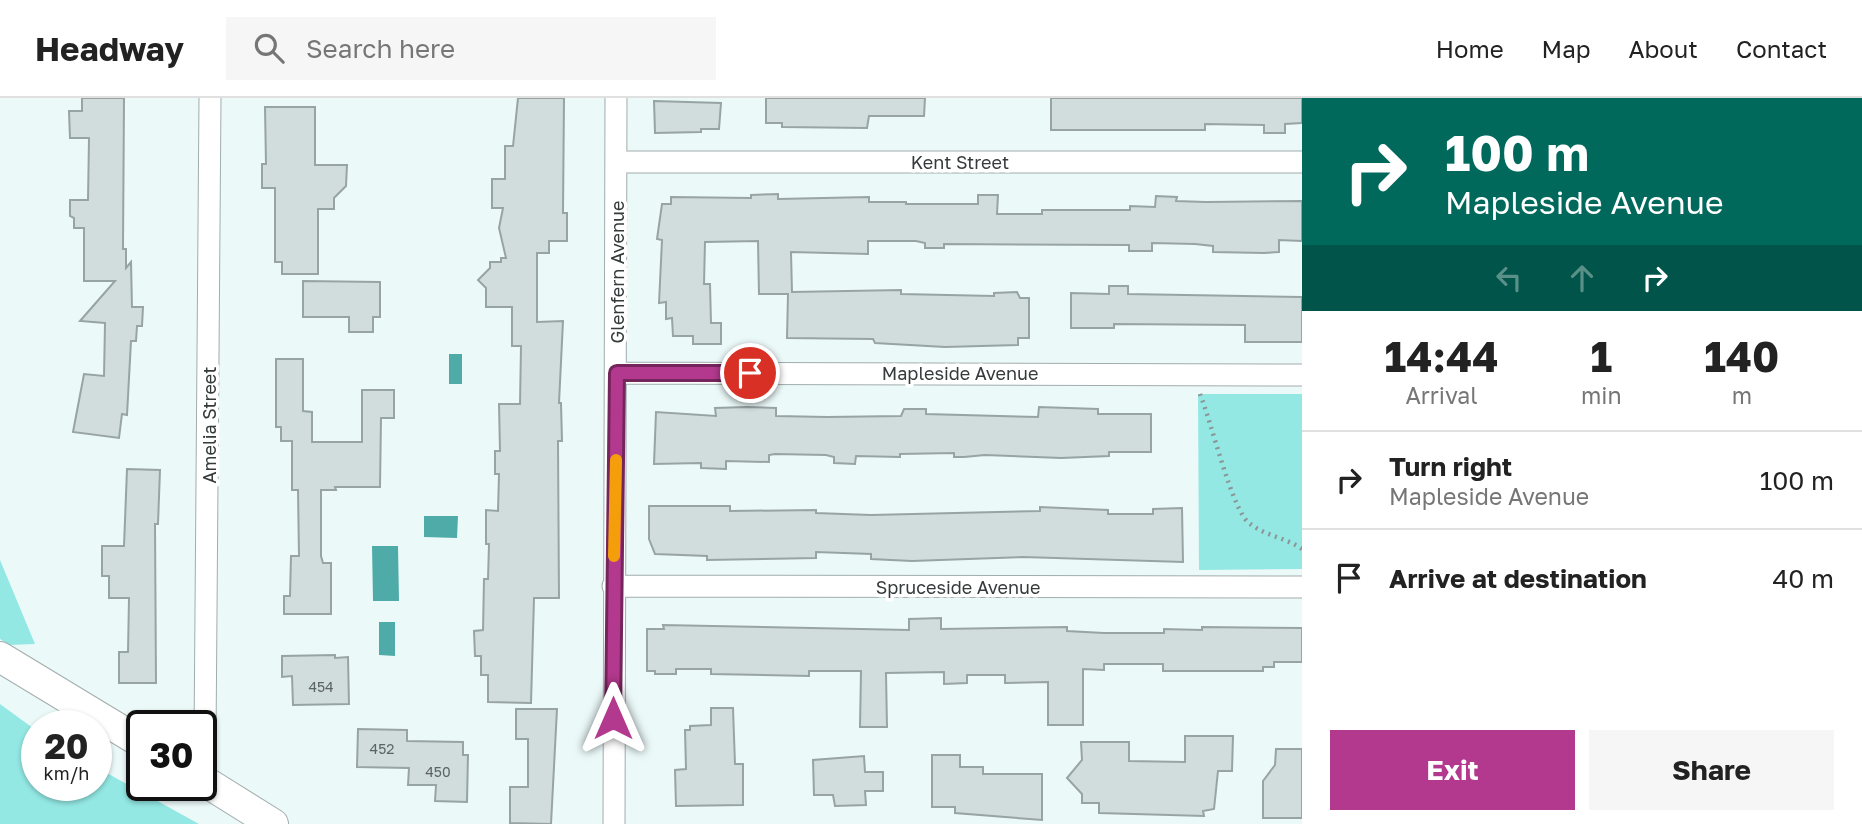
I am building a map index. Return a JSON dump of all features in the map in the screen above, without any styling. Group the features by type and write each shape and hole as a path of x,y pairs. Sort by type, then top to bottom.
{"main road":[{"path":"0,657 126,733"},
{"path":"217,789 273,824"}],"street":[{"name":"Amelia Street","path":"205,710 210,98"},
{"name":"Glenfern Avenue","path":"614,824 616,98"},
{"name":"Kent Street","path":"617,162 1302,162"},
{"name":"Mapleside Avenue","path":"617,373 1302,375"},
{"name":"Spruceside Avenue","path":"613,586 1302,587"}],"path":[{"path":"1192,374 1213,425 1235,501 1245,520 1262,533 1302,549"}],"shaded area":[{"path":"449,354 462,354 462,384 449,384"},
{"path":"1198,394 1302,394 1302,569 1199,570"},
{"path":"424,516 458,516 457,538 424,537"},
{"path":"372,546 398,546 399,601 373,601"},
{"path":"0,560 35,644 9,645 0,639"},
{"path":"379,622 395,622 395,656 379,655"},
{"path":"0,704 21,719 21,801 112,801 112,776 126,784 126,801 157,801 199,824 0,824"}],"building":[{"path":"82,98 124,98 123,249 126,249 126,268 131,262 132,307 143,307 142,326 137,326 136,341 131,341 127,415 122,414 119,438 73,432 84,374 104,376 105,323 80,321 115,281 84,281 84,228 74,228 74,218 70,216 70,200 88,200 89,138 70,138 69,111 82,111"},
{"path":"518,98 564,98 563,213 567,213 567,241 549,241 549,253 537,253 537,322 563,321 559,403 562,441 558,441 559,598 534,598 531,703 488,702 488,675 481,675 481,656 475,656 474,631 483,630 484,579 488,579 489,544 486,544 486,510 498,511 499,474 495,474 495,451 500,451 499,404 520,404 521,346 512,346 512,307 486,307 486,288 478,280 490,268 490,262 501,262 501,258 506,258 499,228 503,208 492,208 492,179 505,179 505,146 513,146"},
{"path":"766,98 925,98 924,116 869,116 867,128 782,127 782,123 766,123"},
{"path":"1051,98 1302,98 1302,123 1285,124 1285,133 1264,133 1264,125 1205,124 1205,130 1051,130"},
{"path":"654,101 721,103 719,129 655,133"},
{"path":"265,107 315,107 315,165 347,165 346,186 334,198 334,209 318,209 318,274 282,274 282,262 275,262 275,188 262,188 262,164 266,164"},
{"path":"778,194 778,199 869,197 869,202 906,204 978,204 978,195 998,195 997,214 1042,214 1042,210 1130,210 1130,206 1155,207 1156,196 1177,197 1176,201 1302,201 1302,241 1279,240 1279,252 1264,253 1213,252 1213,246 1152,243 1152,251 1129,251 1129,245 944,244 944,248 925,248 925,243 916,241 868,241 868,254 791,252 792,292 901,290 901,294 994,296 994,293 1017,292 1020,298 1029,298 1029,338 1018,338 1018,345 945,347 875,343 873,339 787,338 788,294 759,294 758,241 705,242 704,284 710,284 711,323 721,323 721,344 693,344 693,336 673,336 672,318 666,319 666,302 659,303 662,240 657,239 662,204 671,204 671,197 751,198 751,195"},
{"path":"303,281 380,282 380,317 373,317 373,332 349,332 349,317 303,317"},
{"path":"1109,286 1128,286 1128,294 1302,297 1302,342 1245,342 1245,325 1114,324 1114,328 1071,328 1071,293 1109,294"},
{"path":"276,359 303,359 303,411 312,412 312,442 362,442 362,390 394,390 394,418 381,418 380,487 335,487 336,490 321,490 321,556 323,563 331,563 331,614 284,614 284,596 290,596 291,556 299,556 298,490 292,490 292,441 281,441 281,427 276,427"},
{"path":"1039,407 1098,409 1098,414 1151,414 1151,452 1109,452 1109,456 1061,458 985,455 954,457 954,453 900,454 900,457 856,456 855,464 834,463 834,457 826,455 775,454 769,455 769,462 726,461 726,469 701,468 701,463 654,464 656,412 716,416 715,408 776,408 776,416 827,417 901,416 904,409 926,409 926,414 1038,417"},
{"path":"127,469 160,470 158,524 155,524 156,683 119,683 119,652 128,652 129,598 109,598 109,576 102,576 102,546 124,546"},
{"path":"649,506 730,506 730,511 816,510 816,513 871,515 1040,511 1040,507 1108,510 1108,514 1153,514 1153,509 1182,508 1183,562 1023,557 912,561 871,559 871,554 816,552 816,558 707,560 707,556 655,554 649,539"},
{"path":"941,618 941,629 1067,627 1067,631 1164,633 1164,629 1202,630 1202,627 1302,628 1302,662 1274,662 1274,667 1263,667 1263,671 1163,671 1163,664 1104,664 1104,670 1083,669 1083,725 1048,725 1048,682 1005,683 1005,675 967,675 967,683 944,684 944,672 886,673 887,727 860,727 861,671 809,671 809,676 711,674 711,669 676,669 676,674 655,674 655,671 647,671 647,629 664,629 663,625 909,630 909,619"},
{"path":"335,655 335,658 348,657 349,704 293,705 292,676 282,677 282,656"},
{"path":"711,708 733,708 735,764 743,764 743,805 676,806 675,770 686,769 685,730 690,730 690,726 711,725"},
{"path":"516,709 557,709 551,824 510,823 510,787 528,787 528,739 516,739"},
{"path":"358,729 407,730 407,741 463,742 463,755 468,755 467,802 435,801 436,785 408,785 409,768 357,767"},
{"path":"1185,736 1233,736 1232,771 1218,771 1214,809 1203,811 1204,816 1099,813 1099,803 1082,803 1082,794 1067,778 1082,760 1081,742 1129,742 1129,761 1185,762"},
{"path":"1276,749 1302,749 1302,818 1263,818 1263,781 1275,765"},
{"path":"932,755 960,755 960,767 983,767 983,774 1042,774 1042,820 955,813 955,807 932,807"},
{"path":"864,756 865,772 883,772 883,791 865,791 866,805 835,806 833,795 814,795 813,760"}],"slow traffic":[{"path":"614,556 616,460"}],"route":[{"path":"613,718 617,373 750,373"}]}
